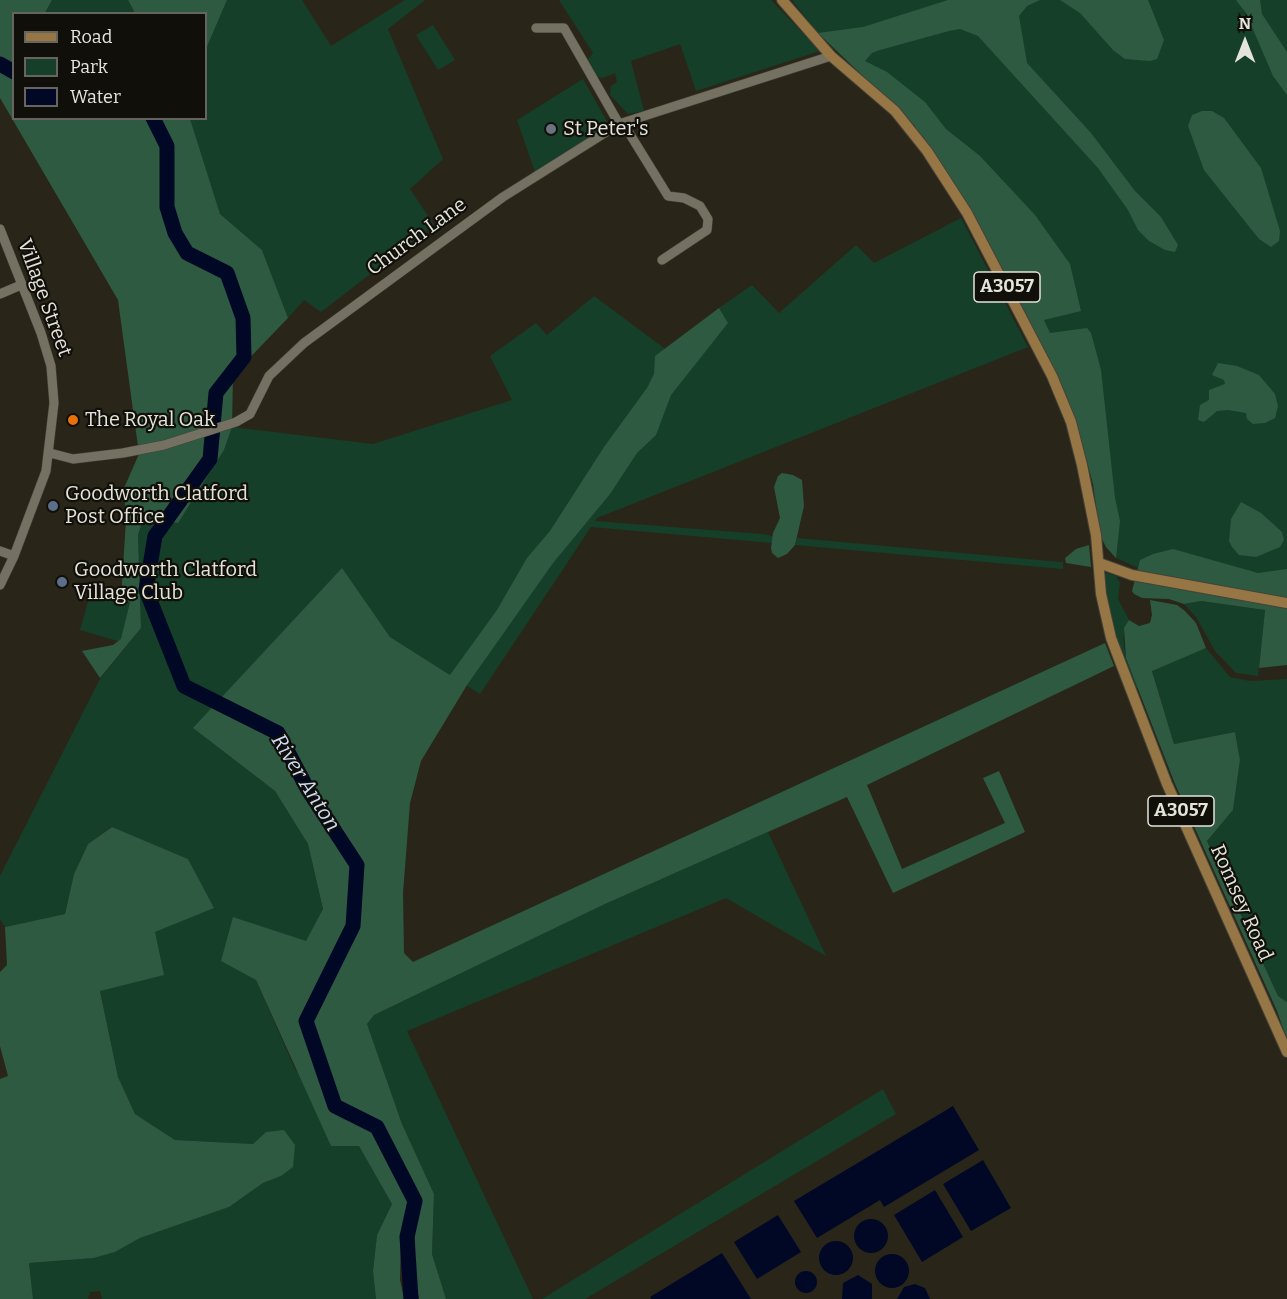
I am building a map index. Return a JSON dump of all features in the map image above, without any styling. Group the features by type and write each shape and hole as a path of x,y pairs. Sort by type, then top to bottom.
{"main road":[{"name":"A3057","path":"782,0 831,56 882,99 908,126 951,187 991,256 1045,361 1071,422 1090,498 1099,563"},
{"path":"1099,563 1131,575 1287,603"},
{"name":"Romsey Road","path":"1099,563 1101,594 1111,638 1122,667 1167,784 1287,1052"}],"street":[{"path":"536,28 564,28 668,196 684,198 700,206 708,219 707,230 662,260"},
{"name":"Church Lane","path":"50,453 73,459 98,457 164,445 236,422 250,414 269,376 304,343 503,197 621,123 831,56"},
{"path":"601,89 610,84"},
{"name":"Village Street","path":"0,229 2,240 41,333 51,366 54,403 50,453 46,471 14,556 0,585"},
{"path":"0,294 21,285"},
{"path":"0,551 14,556"}],"green space":[{"path":"0,0 52,0 46,12 12,12 12,119 0,98"},
{"path":"52,0 128,0 134,12 46,12"},
{"path":"128,0 227,0 207,47 207,12 134,12"},
{"path":"227,0 302,0 331,46 405,0 425,0 388,29 443,159 410,189 434,225 321,312 304,300 288,318 262,250 220,214 190,120 207,120 207,47"},
{"path":"559,0 771,0 820,51 696,91 680,44 631,61 644,111 628,114 610,95 611,86 617,82 615,73 603,78 597,77 586,62 593,53"},
{"path":"792,0 1287,0 1287,595 1138,568 1116,558 1106,547 1081,419 919,122 818,33"},
{"path":"948,0 1040,0 1027,6 1019,16 1027,63 1091,133 1135,191 1161,217 1178,245 1175,252 1165,250 1149,241 1138,230 1128,210 1098,168 978,36 960,29 949,31 880,50 872,53 865,61 887,72 925,102 946,129 980,156 1035,215 1070,264 1081,311 1044,320 1050,333 1087,328 1091,333 1101,370 1115,498 1120,521 1116,558 1106,547 1100,535 1093,484 1079,433 1045,354 956,188 914,125 818,33 863,27"},
{"path":"1060,0 1148,0 1164,40 1157,59 1150,61 1125,59 1113,50 1080,13"},
{"path":"1236,0 1260,0 1262,14 1287,52 1287,95 1273,76 1246,13"},
{"path":"433,25 455,60 438,70 416,35"},
{"path":"583,79 609,125 535,172 517,120"},
{"path":"1202,111 1212,111 1224,118 1261,168 1280,231 1279,241 1271,247 1259,239 1204,170 1188,126 1192,115"},
{"path":"13,120 190,120 220,214 262,250 288,318 233,375 232,427 224,450 178,523 144,516 138,535 141,628 100,678 82,651 113,645 121,639 130,602 121,599 126,520 124,488 139,454 118,300"},
{"path":"961,218 1028,347 597,518 595,521 762,534 773,536 772,543 591,527 480,694 390,637 342,569 194,729 275,791 308,844 323,909 306,942 233,917 256,980 295,1069 359,1146 392,1204 377,1235 373,1271 376,1299 102,1299 100,1291 90,1292 88,1299 33,1299 29,1263 94,1258 115,1252 140,1238 229,1207 263,1183 281,1176 266,1132 253,1144 175,1140 135,1114 118,1077 100,990 155,932 213,908 188,859 111,827 88,844 74,874 65,914 5,927 0,919 0,876 100,679 141,628 138,535 144,516 224,450 232,427 373,444 512,400 490,356 536,323 547,335 594,296 664,348 680,381 728,323 719,308 752,285 779,313 856,245 874,263"},
{"path":"719,308 728,323 671,395 656,435 637,453 610,494 553,563 467,685 421,761 410,803 403,893 404,953 413,962 1105,643 1114,666 867,785 902,869 1005,823 983,778 999,771 1025,832 893,893 847,797 605,904 374,1015 367,1024 402,1124 434,1194 432,1254 446,1299 419,1299 414,1273 415,1233 401,1231 400,1280 404,1299 376,1299 373,1271 377,1235 392,1204 359,1146 331,1146 256,980 221,961 233,917 306,941 323,909 308,844 275,791 193,728 342,568 390,637 450,675 497,610 527,558 550,531 604,447 647,388 654,374 655,356"},
{"path":"1218,363 1237,366 1259,375 1275,394 1278,406 1275,418 1265,423 1253,424 1247,419 1246,413 1228,410 1217,411 1204,422 1198,420 1200,405 1209,400 1209,390 1225,384 1224,380 1212,375"},
{"path":"782,473 802,480 804,506 795,545 787,554 778,558 772,553 771,548 773,533 780,518 774,487 778,476"},
{"path":"1241,502 1261,513 1282,532 1284,540 1280,547 1256,557 1239,555 1232,547 1229,541 1231,519"},
{"path":"797,538 1063,562 1063,569 795,545"},
{"path":"1089,545 1091,567 1066,563 1065,558 1076,549"},
{"path":"1173,549 1258,573 1287,569 1287,665 1259,668 1265,610 1201,601 1184,604 1169,599 1142,598 1134,594 1132,591 1140,560"},
{"path":"1104,574 1116,576 1120,583 1118,599 1129,620 1123,637 1126,658 1138,688 1134,690 1111,629"},
{"path":"91,591 130,602 121,642 80,630"},
{"path":"1150,600 1177,605 1185,611 1196,623 1206,648 1152,671 1174,744 1235,732 1240,760 1233,810 1207,841 1278,996 1287,1002 1287,1040 1277,1011 1175,784 1126,658 1124,628 1129,620 1139,626 1150,623 1152,615"},
{"path":"1201,601 1265,610 1258,676 1236,673 1215,651 1196,617 1184,604"},
{"path":"1206,648 1230,677 1250,681 1287,679 1287,1002 1278,996 1207,841 1233,810 1240,760 1235,732 1174,744 1152,670"},
{"path":"112,827 188,859 214,908 155,932 164,975 100,991 118,1077 135,1114 175,1140 253,1144 266,1132 284,1130 295,1145 293,1167 281,1176 263,1183 229,1207 140,1238 115,1252 94,1258 29,1263 33,1299 0,1299 0,1079 8,1076 0,1046 0,972 7,965 5,927 65,914 74,874 88,844"},
{"path":"768,832 826,956 726,898 407,1031 533,1299 446,1299 432,1254 434,1194 402,1124 367,1024 374,1015 605,904"},
{"path":"883,1089 896,1114 585,1299 542,1299"}],"water":[{"path":"953,1106 979,1150 884,1207 880,1200 817,1238 794,1201"},
{"path":"983,1160 1011,1208 971,1231 943,1184"},
{"path":"935,1190 963,1237 922,1262 894,1215"},
{"path":"778,1215 801,1252 757,1279 734,1242"},
{"path":"871,1219 883,1224 888,1236 883,1248 871,1253 859,1248 854,1236 859,1224"},
{"path":"836,1241 848,1246 853,1258 848,1270 836,1275 824,1270 819,1258 824,1246"},
{"path":"722,1253 751,1299 651,1299 650,1297"},
{"path":"892,1254 904,1259 909,1271 904,1283 892,1288 880,1283 875,1271 880,1259"},
{"path":"806,1271 814,1274 817,1282 814,1290 806,1293 798,1290 795,1282 798,1274"},
{"path":"858,1275 872,1284 872,1299 842,1299 843,1283"},
{"path":"915,1284 925,1288 930,1299 897,1299 904,1287"}],"waterway":[{"name":"River Anton","path":"0,64 12,71"},
{"name":"River Anton","path":"154,120 167,146 167,207 175,233 187,253 227,273 243,318 244,357 216,393 210,459 155,536 146,590 184,686 278,733 308,790 357,865 353,926 306,1021 335,1106 377,1127 415,1201 407,1237 411,1299"}],"place":[{"name":"St Peter's","path":"551,129"},
{"name":"The Royal Oak","path":"73,420"},
{"name":"Goodworth Clatford Post Office","path":"53,506"},
{"name":"Goodworth Clatford Village Club","path":"62,582"}]}
